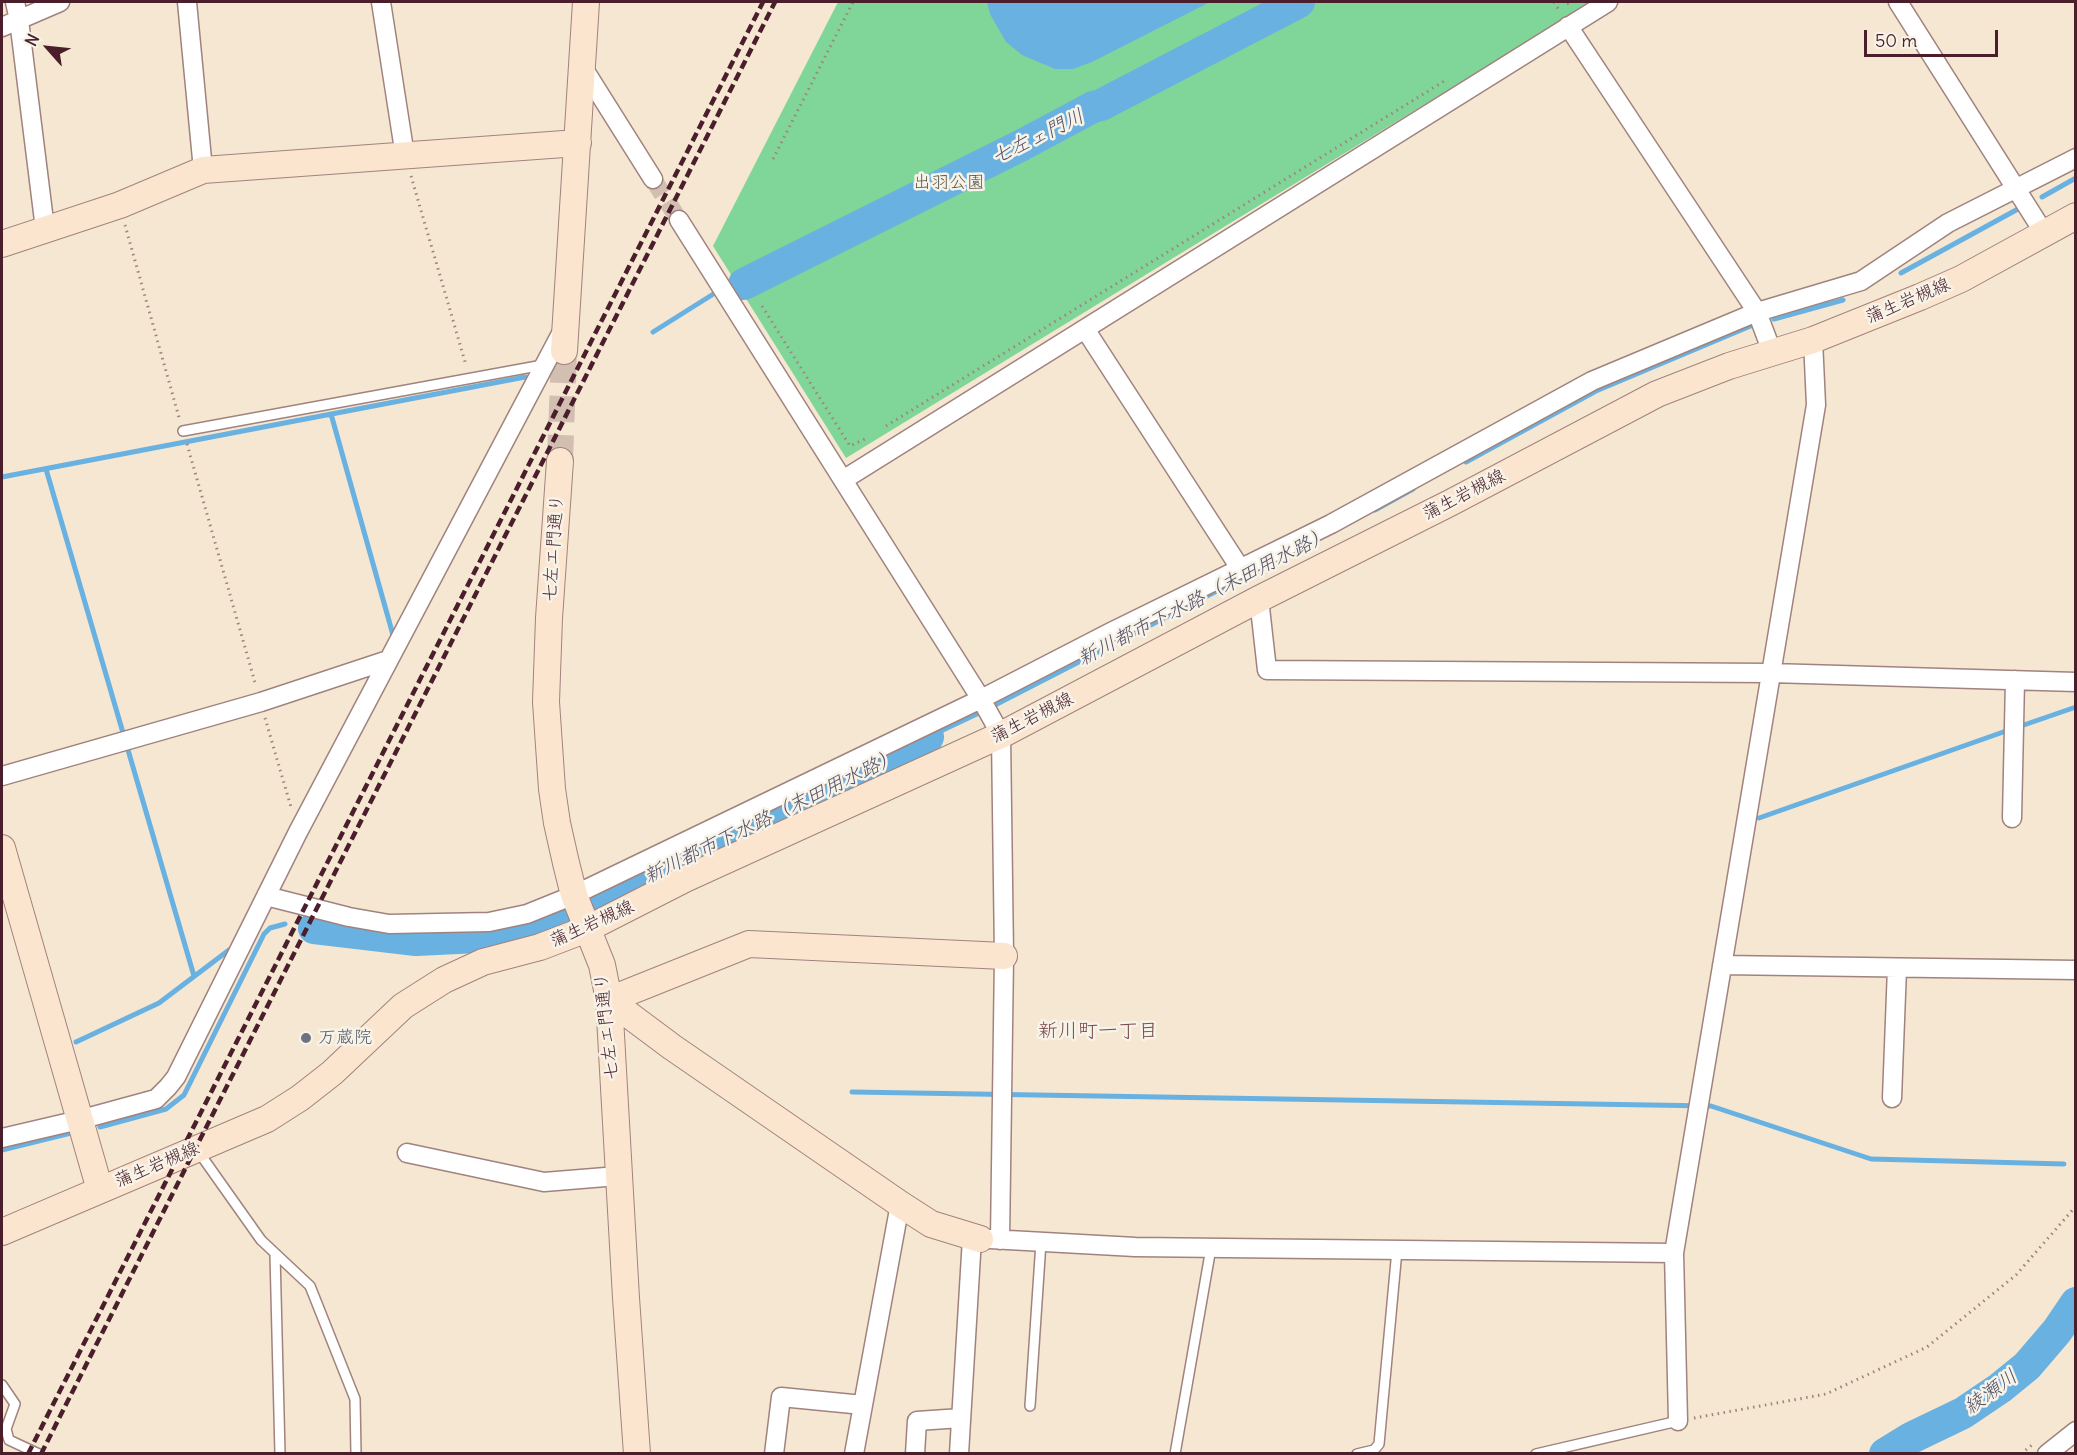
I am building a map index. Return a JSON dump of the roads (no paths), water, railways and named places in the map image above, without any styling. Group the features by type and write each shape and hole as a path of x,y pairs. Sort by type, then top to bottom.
{"street":[{"path":"15,2 45,229"},
{"path":"2,27 60,2"},
{"path":"187,2 203,170"},
{"path":"381,2 405,156"},
{"path":"564,351 586,2"},
{"path":"843,480 1608,2"},
{"path":"1898,2 2044,234"},
{"path":"1569,26 1757,312 1772,352"},
{"path":"582,66 653,178"},
{"path":"2,244 120,205 203,170 578,143"},
{"path":"266,896 349,917 388,924 489,922 527,914 574,895 981,699 1331,524 1592,381 1757,312 1861,282 1948,223 2076,158"},
{"name":"蒲生岩槻線","path":"2,1232 267,1119 300,1098 332,1073 403,1006 444,980 483,962 540,947 587,929 685,879 1001,735 1657,394 1729,366 1813,340 1960,279 2076,216"},
{"path":"679,219 981,699 1001,735 1004,956 984,1239 961,1419 959,1454"},
{"path":"2,1138 156,1099 176,1077 298,832 566,323"},
{"path":"1085,329 1240,568"},
{"path":"1678,1421 1674,1253 1816,405 1813,340"},
{"name":"七左エ門通り","path":"560,461 549,618 546,702 553,801 574,895 602,965 609,1000 618,1176 637,1454"},
{"path":"1260,599 1267,670 1771,673 2076,682"},
{"path":"2,776 261,702 388,660"},
{"path":"2012,818 2015,680"},
{"path":"2,848 100,1190"},
{"path":"609,1000 749,944 1004,956"},
{"path":"1722,965 2076,970"},
{"path":"1892,1098 1897,968"},
{"path":"609,1000 681,1053 931,1224 984,1239 1135,1247 1674,1253"},
{"path":"407,1153 544,1182 618,1176"},
{"path":"854,1454 900,1204"},
{"path":"774,1454 781,1397 863,1405"},
{"path":"915,1454 917,1421 961,1419"},
{"path":"2047,1454 2076,1431"}],"lane":[{"path":"183,431 543,365"},
{"path":"196,1149 261,1240 310,1286 355,1400 356,1454"},
{"path":"1030,1406 1041,1242"},
{"path":"1174,1454 1211,1248"},
{"path":"1357,1454 1374,1450 1379,1444 1397,1250"},
{"path":"275,1254 280,1454"},
{"path":"2,1385 15,1404 6,1430 9,1440 39,1454"},
{"path":"1536,1454 1678,1421"}],"water":[{"path":"987,2 1210,2 1092,62 1073,69 1055,69 1022,55 1006,42 990,14"}],"waterway":[{"name":"七左ェ門川","path":"744,284 1101,105 1299,2"},
{"name":"新川都市下水路（末田用水路）","path":"2042,197 2076,178"},
{"name":"新川都市下水路（末田用水路）","path":"1901,273 2018,209"},
{"path":"653,332 715,293 744,284"},
{"name":"新川都市下水路（末田用水路）","path":"1774,319 1843,300"},
{"name":"新川都市下水路（末田用水路）","path":"1466,462 1596,391 1753,325"},
{"path":"2,477 525,377"},
{"path":"331,414 393,635"},
{"path":"46,469 194,976"},
{"name":"新川都市下水路（末田用水路）","path":"1375,510 1413,489"},
{"name":"新川都市下水路（末田用水路）","path":"995,705 1244,577"},
{"path":"2018,727 2076,707"},
{"name":"新川都市下水路（末田用水路）","path":"928,737 981,712"},
{"path":"1759,818 2009,730"},
{"name":"新川都市下水路（末田用水路）","path":"592,904 685,857 872,769 928,737"},
{"name":"新川都市下水路（末田用水路）","path":"314,928 416,940 479,937 520,931 567,916"},
{"name":"新川都市下水路（末田用水路）","path":"100,1127 166,1109 184,1095 264,934 270,928 285,924"},
{"path":"76,1042 159,1003 229,950"},
{"path":"852,1092 1711,1106 1871,1159 2064,1164"},
{"name":"新川都市下水路（末田用水路）","path":"2,1150 71,1133"},
{"name":"綾瀬川","path":"1885,1454 1911,1438 1963,1413 2000,1388 2027,1366 2057,1331 2076,1303"}],"tunnel":[{"path":"653,179 679,220"},
{"path":"560,461 564,351"}],"railway":[{"path":"28,1454 763,2"},
{"path":"41,1454 775,2"}],"place":[{"name":"万蔵院","path":"306,1038"}],"district":[{"name":"新川町一丁目","path":"1098,1031"}],"park label":[{"name":"出羽公園","path":"949,183"}]}
